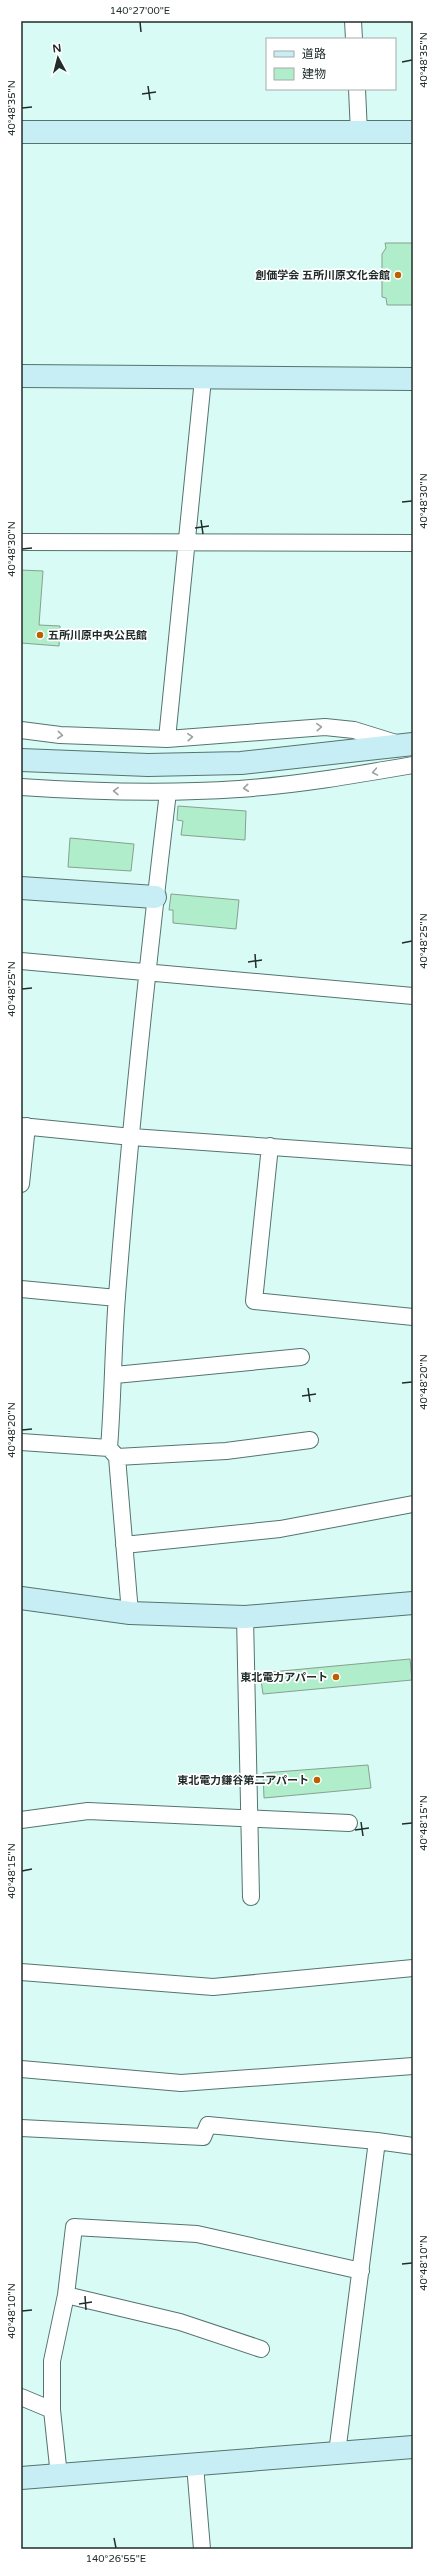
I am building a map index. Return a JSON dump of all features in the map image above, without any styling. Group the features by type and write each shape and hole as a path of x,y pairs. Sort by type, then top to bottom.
{"street":[{"path":"353,21 354,38"},
{"path":"356,90 359,133"},
{"path":"21,132 413,132"},
{"path":"21,376 413,380"},
{"path":"167,739 188,544 203,379"},
{"path":"21,542 188,544 413,543"},
{"path":"21,730 60,735 167,739 325,727 354,730 408,744"},
{"path":"21,760 148,765 241,763 408,744"},
{"path":"21,787 168,792 256,787 343,777 413,765"},
{"path":"130,1613 124,1545 113,1453 117,1298 146,973 168,792"},
{"path":"21,888 156,897"},
{"path":"21,961 413,996"},
{"path":"21,1184 24,1126 132,1136 413,1157"},
{"path":"270,1146 254,1301 413,1317"},
{"path":"21,1289 117,1298"},
{"path":"115,1375 301,1357"},
{"path":"21,1442 113,1453 226,1451 310,1440"},
{"path":"124,1545 280,1529 413,1504"},
{"path":"21,1598 130,1613 245,1617 413,1603"},
{"path":"245,1617 248,1818 251,1896"},
{"path":"21,1820 88,1811 349,1823"},
{"path":"21,1972 213,1986 413,1968"},
{"path":"21,2069 181,2083 413,2066"},
{"path":"21,2128 203,2137 208,2125 378,2141 413,2146"},
{"path":"337,2453 378,2141"},
{"path":"59,2476 52,2410 52,2361 66,2295 74,2227 197,2234 361,2271"},
{"path":"66,2295 180,2322 262,2349"},
{"path":"21,2397 52,2410"},
{"path":"21,2478 195,2466 413,2447"},
{"path":"195,2466 202,2549"}],"building":[{"name":"創価学会 五所川原文化会館","path":"385,243 413,243 413,305 387,305 386,298 382,297 382,254 386,248"},
{"name":"五所川原中央公民館","path":"21,570 43,571 39,625 60,626 59,646 21,643"},
{"path":"178,806 246,811 245,840 181,835 183,821 177,820"},
{"path":"70,838 134,844 131,871 68,867"},
{"path":"171,894 239,900 236,929 173,923 173,910 169,910"},
{"name":"東北電力アパート","path":"410,1659 412,1680 263,1694 260,1673"},
{"name":"東北電力鎌谷第二アパート","path":"368,1765 371,1788 264,1798 263,1773"}],"place":[{"name":"創価学会 五所川原文化会館","path":"398,275"},
{"name":"五所川原中央公民館","path":"40,635"},
{"name":"東北電力アパート","path":"336,1677"},
{"name":"東北電力鎌谷第二アパート","path":"317,1780"}]}
